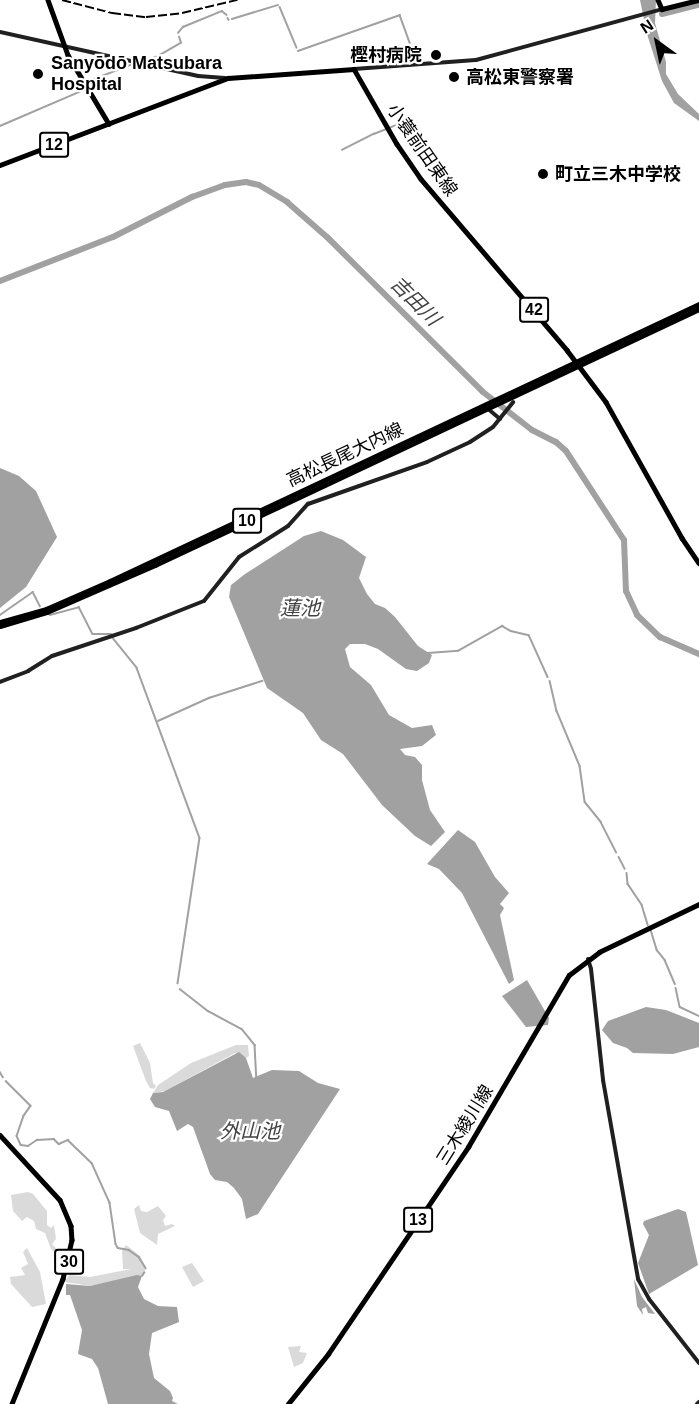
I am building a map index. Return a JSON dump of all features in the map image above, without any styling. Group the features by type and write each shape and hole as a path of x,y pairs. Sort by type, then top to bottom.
{"main road":[{"path":"48,0 65,47 109,124 228,78 354,69"},
{"path":"658,0 658,10 698,0"},
{"name":"小蓑前田東線","path":"354,69 388,130 421,179 578,364 613,412 676,527 699,563"},
{"name":"12","path":"0,165 109,124"},
{"name":"高松長尾大内線","path":"578,364 699,304"},
{"name":"高松長尾大内線","path":"0,624 46,609 113,579 699,309"},
{"name":"三木綾川線","path":"288,1404 328,1354 468,1147 569,975 588,959 699,904"},
{"name":"30","path":"0,1135 9,1148 60,1200 71,1226 72,1240 63,1279 12,1404"}],"street":[{"path":"354,69 476,60 658,10"},
{"path":"0,32 198,76 228,78"},
{"path":"0,682 28,671 52,656 204,601 239,557 288,526 308,504 439,458 484,434 501,418 512,403"},
{"path":"488,406 501,418"},
{"path":"588,959 603,1080 636,1272 649,1299 699,1363"}],"shaded area":[{"path":"140,1043 150,1063 153,1083 156,1086 154,1089 150,1088 146,1081 133,1046"},
{"path":"236,1045 248,1045 249,1056 246,1058 235,1053 165,1091 153,1093 158,1085 191,1063"},
{"path":"28,1192 33,1194 47,1211 47,1225 51,1228 54,1225 56,1239 52,1244 62,1258 51,1249 45,1233 36,1229 34,1221 27,1217 22,1221 13,1211 11,1195"},
{"path":"139,1205 141,1211 147,1212 158,1206 166,1216 163,1220 165,1226 172,1224 175,1226 158,1234 157,1245 140,1233 134,1209"},
{"path":"126,1245 140,1256 146,1269 142,1276 90,1286 65,1282 69,1275 90,1277 131,1269 123,1269 122,1251"},
{"path":"27,1248 40,1272 46,1304 32,1307 11,1284 10,1277 25,1275 21,1268 28,1264 23,1252"},
{"path":"192,1263 204,1281 193,1287 182,1267"},
{"path":"301,1346 299,1352 307,1353 303,1363 294,1367 288,1347"}],"water":[{"path":"640,0 656,0 655,23 666,62 666,74 678,94 699,114 699,121 674,103 662,81 647,34"},
{"path":"0,468 19,476 36,491 57,537 26,587 0,608"},
{"name":"蓮池","path":"321,531 343,540 366,557 359,578 367,594 375,604 385,608 395,617 418,646 432,655 429,663 417,671 406,669 378,649 365,644 350,644 345,649 350,667 371,685 389,715 412,728 432,725 436,735 422,746 400,749 405,755 415,757 422,765 422,780 430,810 445,832 431,846 415,836 382,805 343,754 321,740 303,713 267,688 229,597 231,585 245,574 304,536"},
{"path":"458,830 475,842 495,877 509,893 500,904 504,908 500,915 514,980 509,984 462,893 439,869 427,864"},
{"path":"527,980 549,1018 548,1025 526,1027 502,996"},
{"path":"646,1007 666,1010 699,1023 699,1047 673,1054 633,1053 613,1043 602,1030 608,1021"},
{"name":"外山池","path":"239,1052 246,1058 253,1078 272,1070 299,1071 318,1083 340,1089 258,1214 246,1219 242,1199 234,1188 227,1182 215,1180 210,1174 193,1127 188,1124 177,1131 169,1111 155,1107 150,1099 153,1093 163,1092"},
{"path":"678,1209 686,1212 698,1265 649,1294 638,1263 649,1235 643,1224 644,1221"},
{"path":"137,1275 142,1276 138,1287 144,1299 158,1306 177,1307 179,1322 152,1333 149,1354 154,1378 170,1391 172,1401 178,1404 108,1404 98,1368 92,1359 78,1354 82,1330 70,1295 66,1295 66,1284 90,1286"},
{"path":"634,1279 642,1297 655,1314 648,1313 646,1307 642,1309 643,1315 637,1306"}],"waterway":[{"path":"232,19 278,5"},
{"path":"662,14 699,5"},
{"path":"280,7 297,48"},
{"path":"178,33 183,27 222,11 227,15"},
{"path":"298,51 400,15 417,62"},
{"path":"160,55 181,43 179,37"},
{"path":"136,60 144,62 156,57"},
{"path":"89,81 133,64"},
{"path":"0,126 84,90"},
{"path":"342,150 404,122"},
{"name":"吉田川","path":"0,281 113,237 192,197 225,185 246,182 259,185 287,202 327,237 483,392 532,430 556,442 566,451 624,540 626,591 637,615 660,637 699,654"},
{"path":"0,615 33,592 40,606"},
{"path":"50,615 79,607 93,634 111,634"},
{"path":"428,653 458,651 502,626 511,631 529,635 548,677"},
{"path":"113,638 137,668 200,838 178,983"},
{"path":"158,721 209,698 262,681"},
{"path":"550,681 557,711 580,766 585,802 601,822 616,852"},
{"path":"619,857 625,869"},
{"path":"627,873 628,884 642,905 648,925"},
{"path":"651,930 657,950 665,960 675,984"},
{"path":"676,988 680,1007 699,1016"},
{"path":"180,989 208,1011 242,1029 255,1045 257,1078"},
{"path":"0,1072 3,1077"},
{"path":"6,1081 31,1106 24,1116 17,1136 21,1145 28,1146 37,1140 54,1139 59,1144 68,1140 92,1163 110,1203 118,1248 129,1250 139,1257 146,1268"}],"railway":[{"path":"62,0 112,13 146,17 182,13 237,0"}],"place":[{"name":"樫村病院","path":"436,55"},
{"name":"Sanyōdō Matsubara Hospital","path":"38,74"},
{"name":"高松東警察署","path":"454,77"},
{"name":"町立三木中学校","path":"543,174"}]}
